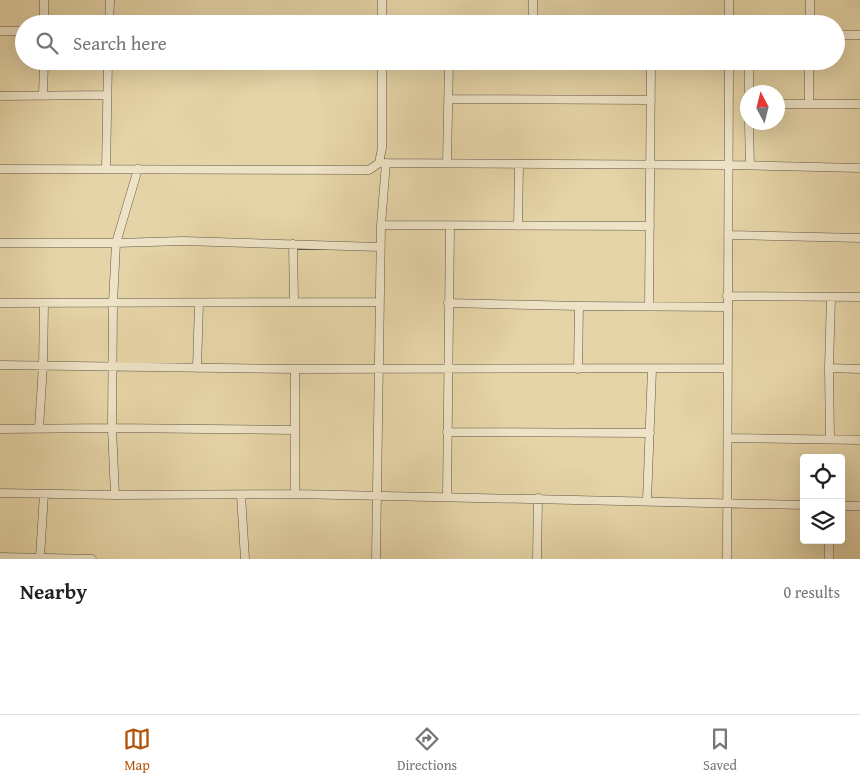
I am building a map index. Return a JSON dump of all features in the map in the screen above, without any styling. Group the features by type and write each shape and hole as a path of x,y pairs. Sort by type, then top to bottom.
{"street":[{"path":"44,0 44,15"},
{"path":"109,15 110,0"},
{"path":"382,0 382,15"},
{"path":"533,0 533,15"},
{"path":"729,0 729,15"},
{"path":"810,0 810,15"},
{"path":"0,31 15,32"},
{"path":"845,35 860,35"},
{"path":"43,96 44,70"},
{"path":"106,169 108,70"},
{"path":"376,559 379,302 383,163 382,70"},
{"path":"447,163 449,70"},
{"path":"649,306 651,70"},
{"path":"728,559 727,296 729,70"},
{"path":"749,70 749,85"},
{"path":"809,70 809,104"},
{"path":"0,96 107,95"},
{"path":"449,99 651,100"},
{"path":"785,104 860,104"},
{"path":"749,130 750,165"},
{"path":"0,169 362,171 383,163 729,164 860,168"},
{"path":"518,164 518,226"},
{"path":"115,495 112,428 116,243 138,169"},
{"path":"381,225 650,226"},
{"path":"447,497 450,226"},
{"path":"728,235 860,238"},
{"path":"0,243 183,241 380,247"},
{"path":"293,244 294,302"},
{"path":"727,296 860,297"},
{"path":"830,439 831,297"},
{"path":"0,303 379,302"},
{"path":"197,368 199,303"},
{"path":"448,303 727,307"},
{"path":"39,428 44,304"},
{"path":"578,369 579,306"},
{"path":"0,365 295,369 728,368"},
{"path":"829,368 860,369"},
{"path":"295,369 295,494"},
{"path":"647,501 652,369"},
{"path":"0,429 296,430"},
{"path":"447,432 650,433"},
{"path":"728,438 860,440"},
{"path":"0,493 115,495 295,494 800,505"},
{"path":"40,558 44,494"},
{"path":"242,495 245,559"},
{"path":"537,559 538,498"},
{"path":"845,506 860,506"},
{"path":"829,544 829,559"},
{"path":"0,557 92,559"}]}
